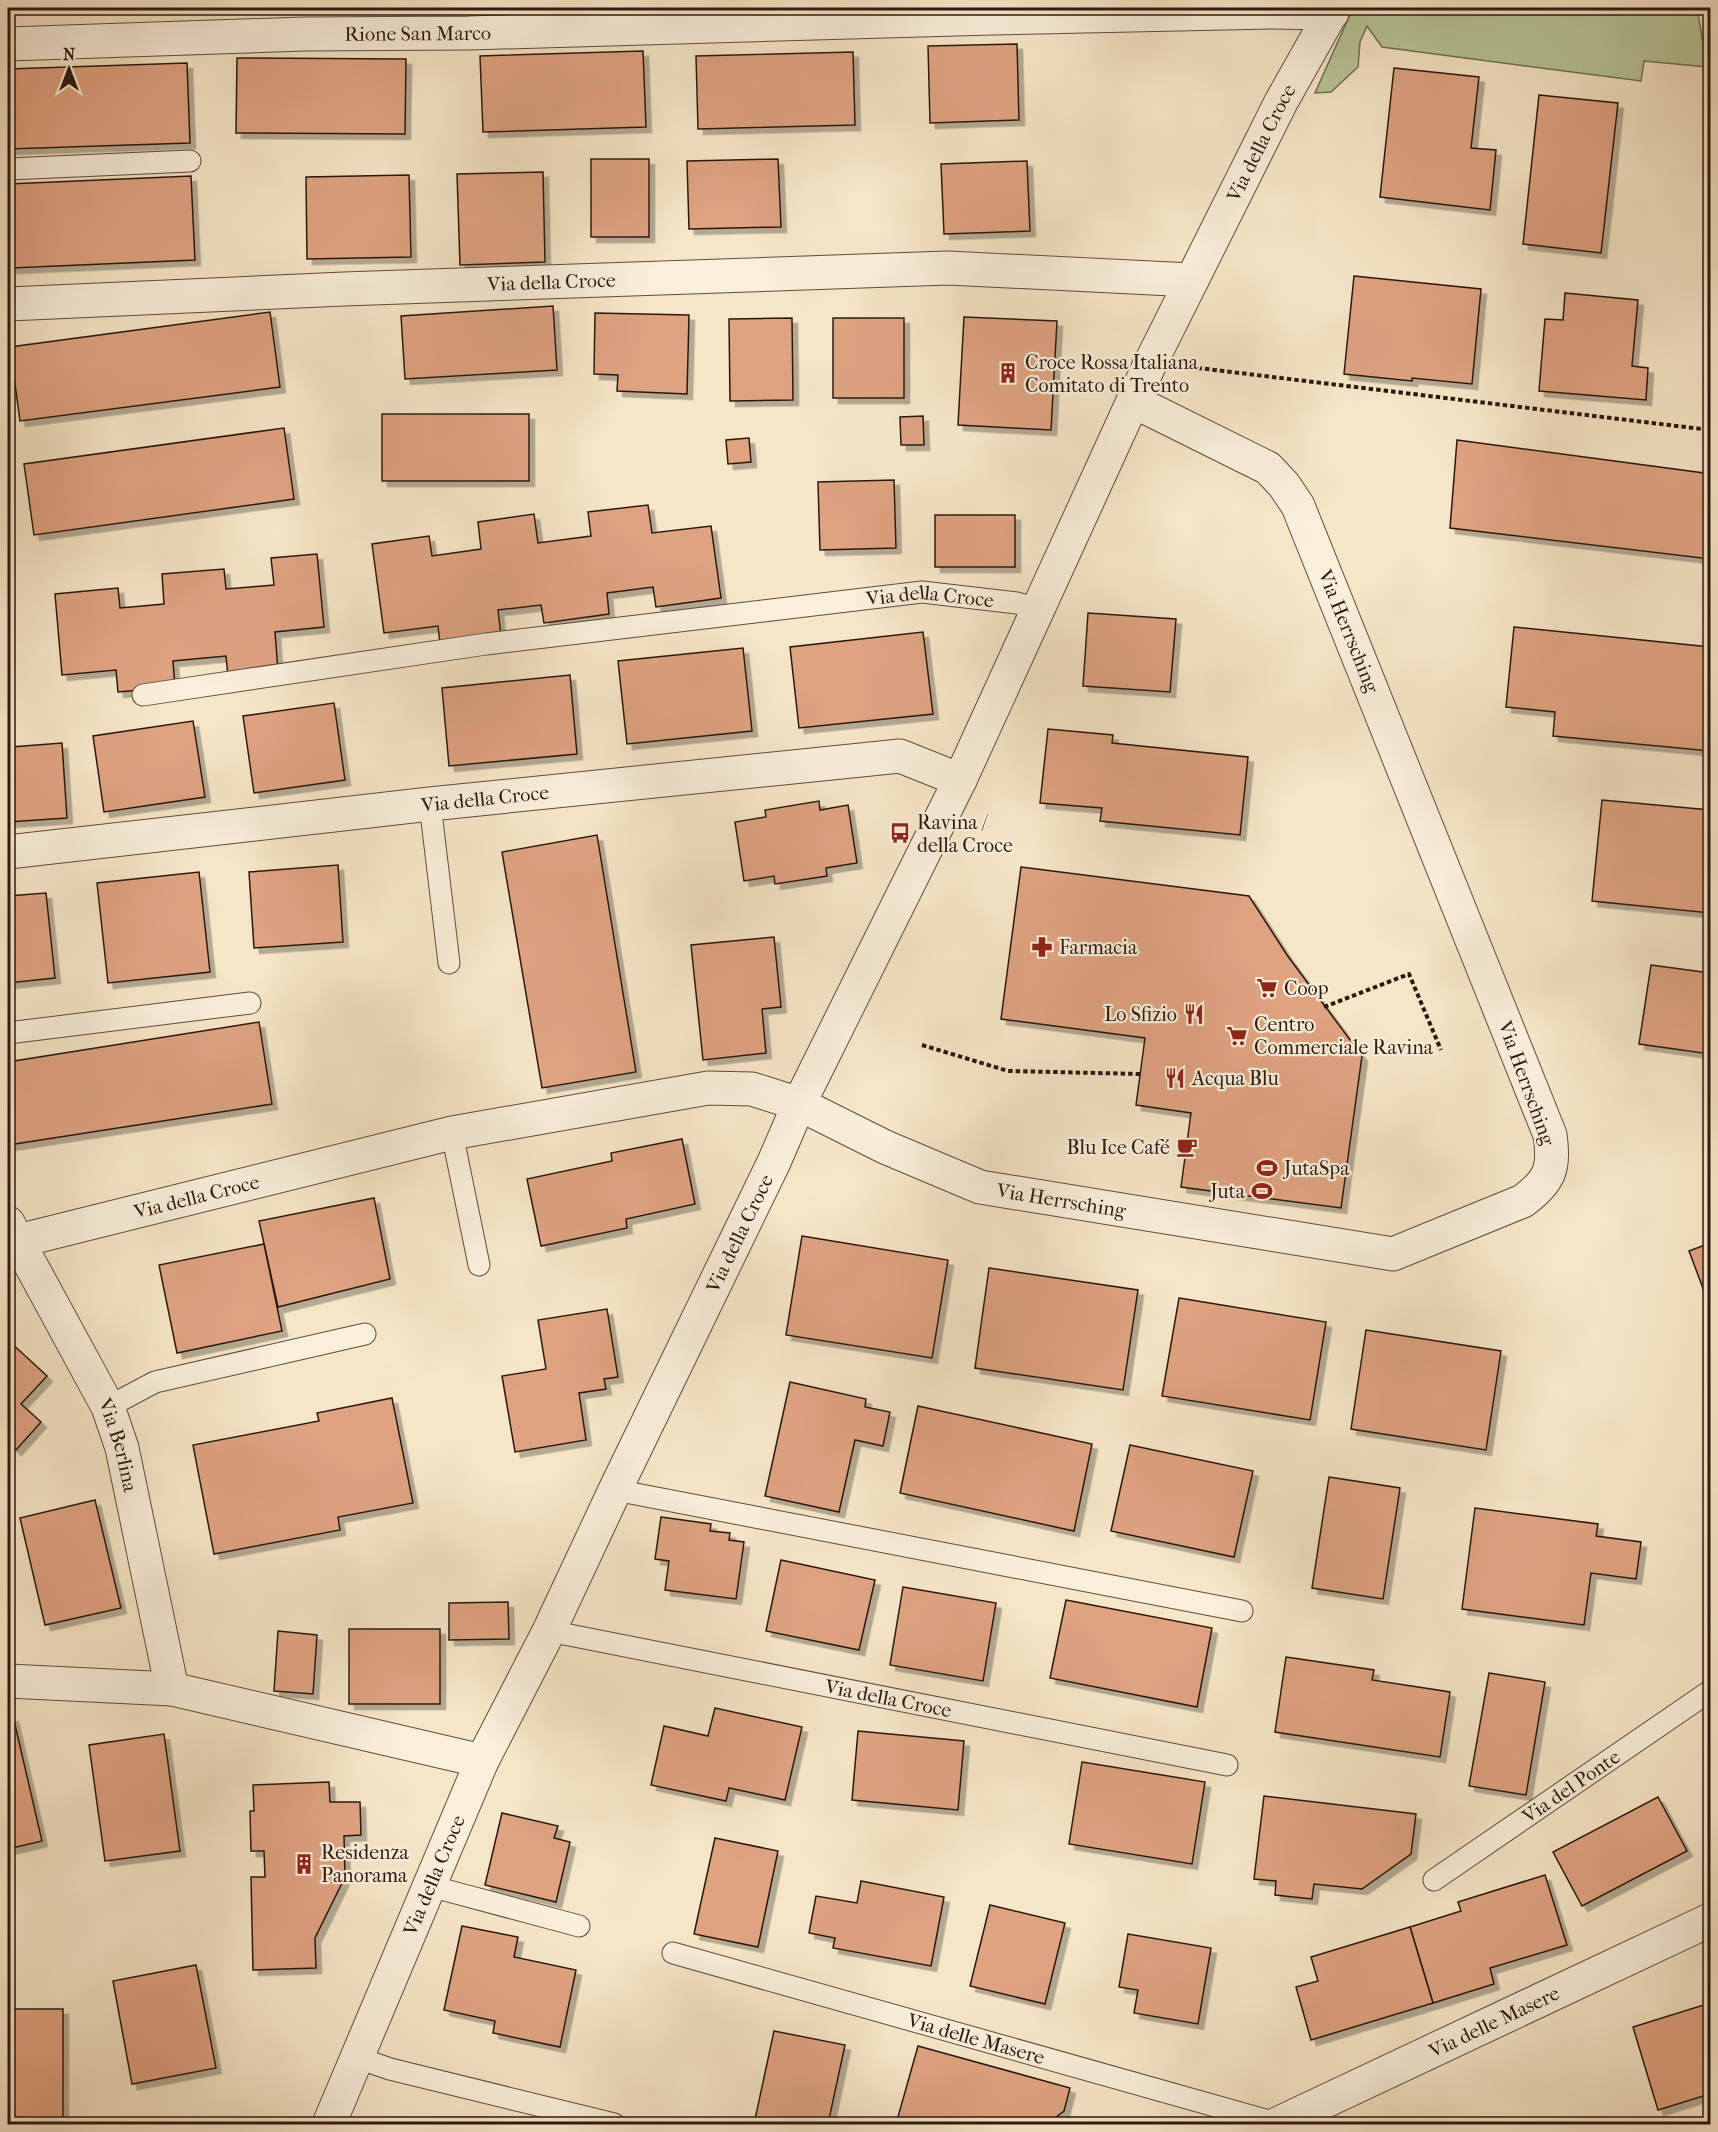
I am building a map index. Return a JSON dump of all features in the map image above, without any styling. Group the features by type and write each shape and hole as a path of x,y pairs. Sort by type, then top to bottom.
{"street":[{"name":"Rione San Marco","path":"8,44 304,34 481,33 1333,10"},
{"name":"Via della Croce","path":"329,2124 482,1761 549,1631 774,1162 799,1104 960,780 1133,401 1281,102 1333,10"},
{"name":"Via della Croce","path":"8,304 344,289 948,268 1192,280"},
{"name":"Via Herrsching","path":"799,1104 885,1147 980,1187 1393,1254 1523,1201 1540,1189 1549,1174 1553,1155 1550,1135 1298,506 1284,485 1268,468 1133,401"},
{"name":"Via della Croce","path":"8,852 430,804 900,756 960,780"},
{"name":"Via della Croce","path":"13,1231 452,1133 708,1088 752,1089 799,1104"},
{"name":"Via Berlina","path":"13,1231 108,1407 122,1448 172,1689"},
{"path":"8,1682 172,1689 482,1761"},
{"name":"Via delle Masere","path":"1278,2124 1710,1920"}],"lane":[{"path":"8,169 190,161"},
{"name":"Via della Croce","path":"143,695 486,644 922,592 1017,603 1037,609"},
{"path":"430,804 449,963"},
{"path":"8,1033 250,1003"},
{"path":"452,1133 479,1265"},
{"path":"108,1407 155,1382 365,1334"},
{"path":"615,1490 1242,1611"},
{"name":"Via della Croce","path":"549,1631 1227,1765"},
{"name":"Via del Ponte","path":"1434,1880 1710,1692"},
{"path":"430,1886 579,1926"},
{"name":"Via delle Masere","path":"674,1953 1278,2124"},
{"path":"358,2058 390,2069 614,2124"}],"path":[{"path":"1180,366 1710,430"},
{"path":"1324,1007 1409,974 1441,1050"},
{"path":"922,1045 1008,1071 1141,1074"}],"green space":[{"path":"1353,8 1697,8 1707,67 1644,61 1641,81 1382,47 1367,26 1360,42 1358,67 1331,92 1315,93"}],"building":[{"path":"1017,44 1019,120 930,123 928,46"},
{"path":"643,51 646,127 483,132 480,56"},
{"path":"853,52 855,125 698,129 696,56"},
{"path":"237,58 406,59 405,134 236,133"},
{"path":"187,63 190,143 8,149 8,69"},
{"path":"1394,68 1479,77 1471,148 1496,150 1490,210 1380,197"},
{"path":"1539,95 1618,103 1601,253 1523,244"},
{"path":"591,159 649,159 649,237 591,237"},
{"path":"778,159 781,227 689,229 687,161"},
{"path":"1027,161 1030,231 944,234 941,164"},
{"path":"543,172 545,262 460,265 457,174"},
{"path":"409,175 411,257 307,259 306,177"},
{"path":"191,176 195,260 11,268 8,184"},
{"path":"1354,276 1481,289 1472,384 1344,374"},
{"path":"1565,293 1638,300 1632,366 1648,368 1646,400 1539,391 1545,319 1563,320"},
{"path":"553,306 557,370 405,379 401,316"},
{"path":"270,312 280,387 20,421 10,347"},
{"path":"595,313 689,315 687,394 617,391 618,375 594,374"},
{"name":"Croce Rossa Italiana Comitato di Trento","path":"964,317 1057,321 1051,430 958,425"},
{"path":"792,318 793,400 730,401 729,319"},
{"path":"833,318 904,318 904,398 833,398"},
{"path":"382,414 529,414 529,481 382,481"},
{"path":"923,416 924,445 901,445 900,417"},
{"path":"284,428 294,499 34,535 24,464"},
{"path":"749,438 751,462 728,464 726,440"},
{"path":"1457,440 1704,473 1710,502 1710,559 1450,528"},
{"path":"894,480 896,548 820,550 818,482"},
{"path":"648,505 652,533 711,526 721,598 656,607 653,587 607,593 609,614 544,623 541,605 498,610 501,635 440,643 438,626 384,633 372,544 429,536 432,556 481,549 478,522 534,514 538,543 591,536 588,512"},
{"path":"935,515 1015,515 1015,567 935,567"},
{"path":"317,554 324,627 275,632 278,671 228,676 226,656 173,661 175,687 118,692 116,670 62,675 55,594 118,588 120,608 164,604 162,574 224,569 226,589 274,585 271,558"},
{"path":"1088,613 1176,619 1170,692 1083,686"},
{"path":"1514,627 1710,647 1710,751 1553,736 1555,712 1506,707"},
{"path":"923,632 933,714 799,728 790,647"},
{"path":"743,648 752,731 627,744 618,661"},
{"path":"570,675 577,754 449,766 442,688"},
{"path":"334,703 345,780 254,793 243,716"},
{"path":"193,721 205,797 104,812 93,736"},
{"path":"1048,729 1113,735 1112,743 1248,757 1240,835 1100,821 1102,808 1040,803"},
{"path":"62,743 67,818 8,822 8,770 12,770 11,747"},
{"path":"1602,800 1710,810 1710,913 1592,901"},
{"path":"819,801 820,810 848,805 857,863 826,868 827,876 775,884 774,876 744,881 735,822 766,817 765,810"},
{"path":"597,835 636,1072 542,1088 502,852"},
{"path":"338,865 343,942 254,948 249,872"},
{"name":"Centro Commerciale Ravina","path":"1021,867 1249,896 1287,955 1362,1056 1341,1208 1181,1187 1191,1113 1136,1105 1145,1038 1001,1019"},
{"path":"199,872 210,972 108,983 97,883"},
{"path":"46,893 55,978 8,983 8,896"},
{"path":"774,937 781,1007 762,1009 766,1053 703,1060 691,945"},
{"path":"1651,965 1710,973 1710,1054 1639,1044"},
{"path":"259,1022 272,1104 8,1145 8,1062"},
{"path":"682,1139 695,1204 626,1219 627,1228 541,1246 527,1179 612,1161 611,1153"},
{"path":"374,1198 390,1279 278,1307 259,1221"},
{"path":"802,1236 948,1260 932,1358 786,1335"},
{"path":"1710,1243 1710,1307 1689,1251"},
{"path":"264,1244 282,1331 177,1353 159,1265"},
{"path":"989,1268 1138,1290 1123,1390 975,1368"},
{"path":"1179,1298 1326,1322 1310,1420 1162,1396"},
{"path":"607,1309 618,1377 604,1379 606,1389 579,1393 586,1440 515,1452 502,1376 546,1369 538,1320"},
{"path":"1366,1330 1501,1351 1486,1450 1351,1429"},
{"path":"8,1340 47,1376 21,1404 41,1422 16,1450 8,1443"},
{"path":"790,1382 866,1399 865,1407 890,1412 883,1446 855,1440 839,1512 765,1496"},
{"path":"392,1398 413,1503 338,1517 340,1530 214,1554 193,1445 319,1421 317,1413"},
{"path":"918,1406 1092,1444 1074,1531 900,1493"},
{"path":"1130,1445 1253,1471 1234,1557 1111,1531"},
{"path":"1329,1477 1400,1488 1383,1599 1312,1588"},
{"path":"95,1500 121,1608 45,1625 20,1518"},
{"path":"1475,1508 1598,1524 1596,1536 1641,1542 1636,1579 1591,1573 1584,1625 1462,1609"},
{"path":"661,1517 711,1524 710,1531 730,1533 729,1540 744,1542 736,1599 665,1590 669,1561 655,1559"},
{"path":"781,1560 875,1580 859,1650 766,1631"},
{"path":"903,1587 996,1603 983,1681 890,1665"},
{"path":"1066,1600 1212,1628 1197,1707 1050,1678"},
{"path":"508,1602 509,1639 449,1640 449,1603"},
{"path":"349,1629 440,1629 440,1704 349,1704"},
{"path":"278,1631 317,1635 313,1694 274,1691"},
{"path":"1286,1657 1374,1670 1372,1680 1450,1692 1440,1757 1275,1732"},
{"path":"1489,1673 1545,1682 1526,1795 1469,1786"},
{"path":"715,1708 802,1727 785,1800 729,1788 726,1801 651,1785 664,1726 708,1736"},
{"path":"13,1716 42,1841 8,1849 8,1717"},
{"path":"858,1731 964,1741 958,1810 852,1800"},
{"path":"164,1734 180,1851 105,1861 89,1745"},
{"path":"1082,1762 1205,1782 1192,1864 1069,1844"},
{"name":"Residenza Panorama","path":"329,1782 330,1802 360,1802 361,1835 344,1836 345,1877 315,1938 316,1968 253,1970 251,1877 265,1877 264,1851 251,1851 250,1811 254,1811 253,1785"},
{"path":"1264,1796 1416,1814 1411,1854 1362,1889 1314,1884 1312,1899 1275,1895 1276,1881 1254,1879"},
{"path":"1658,1797 1687,1851 1582,1906 1553,1852"},
{"path":"502,1813 558,1826 554,1838 570,1842 556,1902 485,1885"},
{"path":"715,1838 778,1851 758,1947 694,1934"},
{"path":"1545,1875 1567,1945 1490,1968 1494,1984 1433,2003 1410,1927 1461,1911 1458,1902"},
{"path":"861,1881 944,1897 931,1966 833,1948 835,1938 809,1933 816,1896 857,1903"},
{"path":"990,1905 1065,1923 1045,2004 970,1986"},
{"path":"462,1926 518,1937 514,1957 576,1970 560,2047 493,2033 495,2021 444,2010"},
{"path":"1410,1927 1433,2003 1311,2040 1296,1987 1318,1981 1311,1957"},
{"path":"1128,1934 1211,1948 1198,2024 1134,2013 1138,1990 1119,1987"},
{"path":"196,1965 216,2068 132,2084 113,1981"},
{"path":"1710,2003 1710,2094 1658,2110 1633,2027"},
{"path":"8,2009 63,2009 63,2118 8,2118"},
{"path":"774,2031 845,2045 828,2124 754,2124"},
{"path":"918,2046 1070,2088 1064,2111 1047,2124 896,2124"}],"place":[{"name":"Croce Rossa Italiana Comitato di Trento","path":"1008,373"},
{"name":"Ravina / della Croce","path":"900,833"},
{"name":"Farmacia","path":"1042,947"},
{"name":"Coop","path":"1267,988"},
{"name":"Lo Sfizio","path":"1194,1014"},
{"name":"Centro Commerciale Ravina","path":"1237,1036"},
{"name":"Acqua Blu","path":"1175,1078"},
{"name":"Blu Ice Café","path":"1187,1147"},
{"name":"JutaSpa","path":"1267,1168"},
{"name":"Juta","path":"1262,1191"},
{"name":"Residenza Panorama","path":"304,1864"}]}
